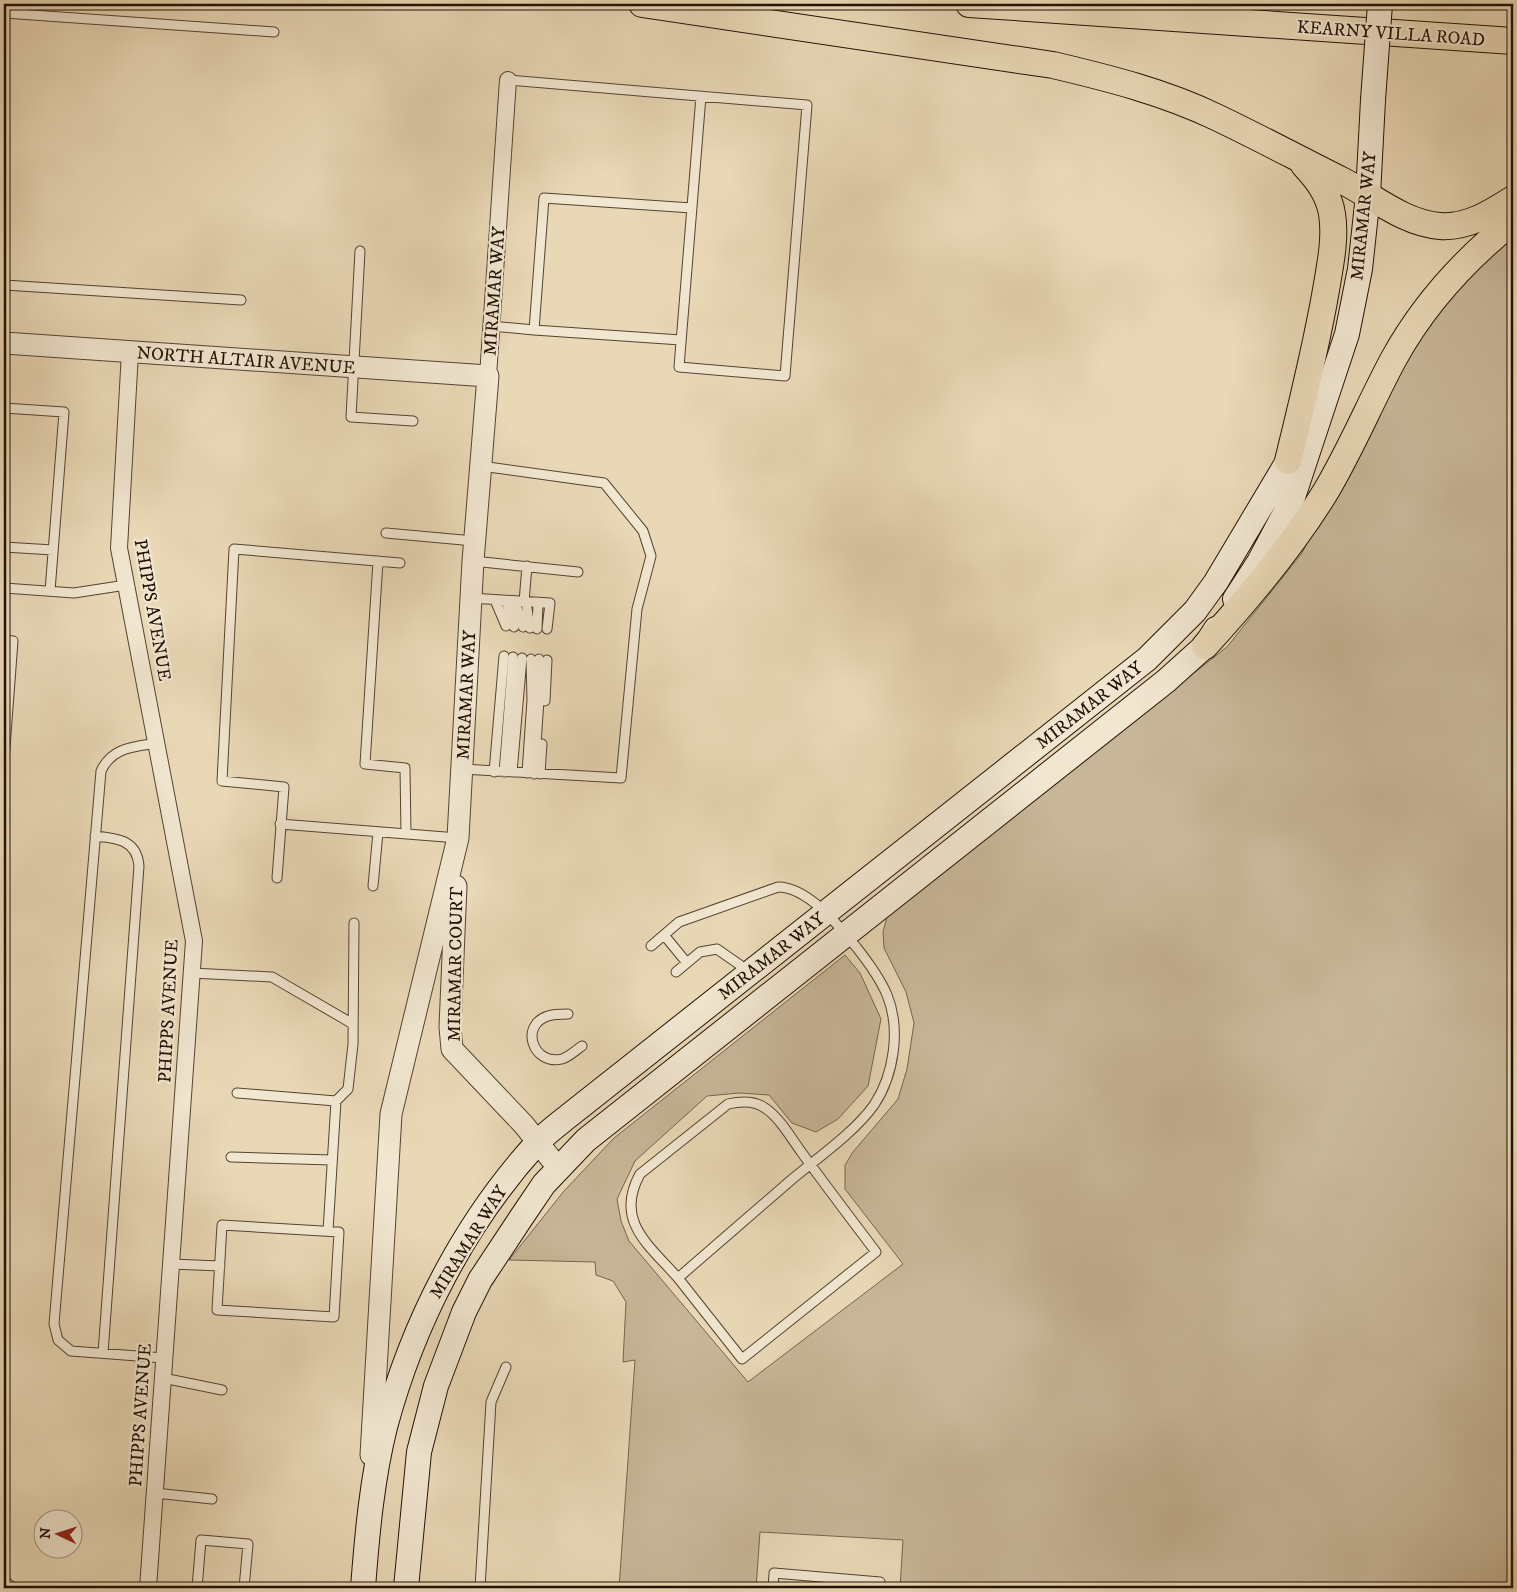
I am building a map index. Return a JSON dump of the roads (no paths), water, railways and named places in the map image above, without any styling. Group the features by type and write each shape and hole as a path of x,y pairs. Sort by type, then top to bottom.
{"main road":[{"path":"642,4 1053,65 1087,73 1178,101 1214,116 1421,223 1441,226 1461,224 1480,218 1513,199"},
{"name":"KEARNY VILLA ROAD","path":"969,4 1513,41"},
{"name":"MIRAMAR WAY","path":"406,1588 419,1452 436,1386 464,1312 480,1280 544,1184 594,1134 724,1028 846,935 1166,681 1205,646 1258,562 1292,500 1347,334 1360,269 1368,195 1380,4"},
{"path":"1288,461 1317,346 1333,236 1332,213 1327,197 1319,181 1298,159"},
{"path":"1205,646 1244,603 1306,522 1342,462 1394,358 1438,292 1466,261 1513,221"},
{"name":"MIRAMAR WAY","path":"364,1581 377,1467 385,1428 401,1374 429,1304 452,1261 492,1198 538,1142 1147,659 1195,611 1216,582 1288,461 1318,423"}],"street":[{"name":"MIRAMAR WAY","path":"364,1581 391,1114 458,838 474,551 492,326 508,80"},
{"name":"NORTH ALTAIR AVENUE","path":"4,343 488,376"},
{"name":"PHIPPS AVENUE","path":"130,352 119,548 194,941 148,1588"},
{"name":"MIRAMAR COURT","path":"458,838 450,1027 452,1049 524,1124 560,1169"},
{"path":"4,1585 8,1588"}],"lane":[{"path":"4,13 274,32"},
{"path":"508,80 701,96 807,105 785,376 679,367 701,96"},
{"path":"534,330 544,198 692,208"},
{"path":"360,251 351,417 413,421"},
{"path":"4,285 241,300"},
{"path":"492,326 681,340"},
{"path":"4,408 64,412 50,591"},
{"path":"462,770 621,778 637,609 651,556 643,531 604,483 481,466"},
{"path":"386,534 474,551 527,566 578,572"},
{"path":"4,547 53,550"},
{"path":"277,878 284,787 222,781 234,549 400,563"},
{"path":"378,561 365,764 405,768 406,834"},
{"path":"522,627 518,601 527,566"},
{"path":"4,588 74,593 126,585"},
{"path":"471,598 550,603 547,630"},
{"path":"495,600 522,627"},
{"path":"518,601 522,627"},
{"path":"522,627 538,603"},
{"path":"4,640 13,641 6,692 4,761"},
{"path":"526,658 533,774"},
{"path":"526,658 532,700 533,774"},
{"path":"494,772 526,658"},
{"path":"508,772 526,658"},
{"path":"157,743 121,749 105,761 101,771 54,1324 58,1340 71,1351 164,1358"},
{"path":"280,824 458,838"},
{"path":"373,886 378,832"},
{"path":"95,836 116,838 130,845 135,851 139,866 103,1353"},
{"path":"650,946 680,922 778,887 788,887 799,892 826,914 869,963 888,996 895,1033 890,1071 874,1104 848,1132 678,1278"},
{"path":"328,1232 336,1101 348,1089 353,1024 354,923"},
{"path":"664,935 687,963"},
{"path":"676,972 700,952 717,948 750,972"},
{"path":"191,973 272,978 353,1024"},
{"path":"568,1014 547,1016 538,1021 532,1032 534,1047 539,1054 550,1060 563,1058 582,1046"},
{"path":"236,1093 336,1101"},
{"path":"741,1101 754,1102 765,1108 775,1117 810,1164 876,1252 742,1359 678,1278 635,1228 630,1200 633,1187 640,1174 728,1104 741,1101"},
{"path":"231,1157 332,1160"},
{"path":"222,1225 339,1232 334,1317 217,1310 220,1266 222,1225"},
{"path":"171,1264 220,1266"},
{"path":"480,1588 491,1402 506,1366"},
{"path":"163,1378 222,1390"},
{"path":"155,1493 212,1498"},
{"path":"197,1588 201,1540 248,1544 244,1588"},
{"path":"773,1588 774,1572 880,1582 880,1588"}]}
